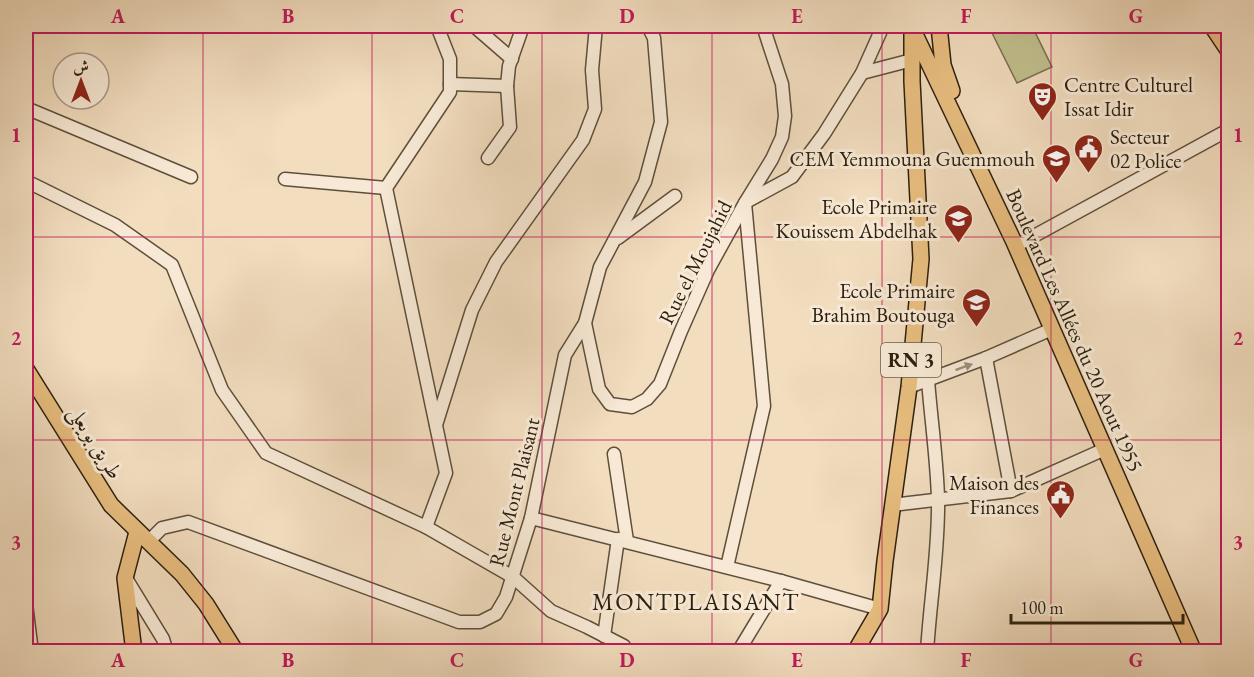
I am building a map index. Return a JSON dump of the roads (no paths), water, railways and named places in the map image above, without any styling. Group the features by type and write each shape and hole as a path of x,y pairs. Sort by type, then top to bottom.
{"main road":[{"path":"911,27 922,30 933,26"},
{"path":"915,59 933,26"},
{"name":"Boulevard Les Allées du 20 Aout 1955","path":"939,26 945,73 967,127 1023,243 1205,651"},
{"path":"1212,26 1228,50"},
{"name":"RN 3","path":"855,651 880,609 909,387 921,259 915,59 911,27"},
{"name":"Boulevard Les Allées du 20 Aout 1955","path":"915,59 930,66 1014,242 1194,651"},
{"name":"طريق بويعلى","path":"26,369 111,504 182,574 206,604 236,651"},
{"path":"134,651 125,578 142,537"}],"street":[{"path":"426,527 446,473 386,188 450,92 450,59 437,26"},
{"path":"474,26 512,59"},
{"path":"488,158 510,127 507,86 512,59 523,26"},
{"path":"436,426 472,310 491,272 526,218 583,140 595,109 592,70 596,26"},
{"name":"Rue Mont Plaisant","path":"142,537 162,528 188,522 459,622 480,622 496,614 513,578 531,518 565,355 585,323 600,267 645,182 661,122 654,38 648,26"},
{"path":"727,567 764,406 745,203 772,159 782,137 785,116 782,84 763,26"},
{"name":"Rue el Moujahid","path":"585,323 599,389 610,404 632,407 646,399 660,384 708,270 745,203 792,177 824,134 862,73 883,26"},
{"path":"862,73 915,59"},
{"path":"450,84 507,86"},
{"path":"26,108 191,177"},
{"path":"1023,243 1228,130"},
{"path":"285,179 386,188"},
{"path":"26,181 115,225 172,265 222,390 266,453 426,527 513,578 551,610 624,646 627,651"},
{"path":"613,241 675,196"},
{"path":"909,387 986,358 1052,329"},
{"path":"986,358 1011,491"},
{"path":"927,651 937,545 938,499 928,380"},
{"path":"892,505 1011,491 1105,449"},
{"path":"604,636 623,540 614,454"},
{"path":"531,518 781,581 880,609"},
{"path":"125,578 164,639 167,651"},
{"path":"738,651 781,581"},
{"path":"26,604 32,651"}],"place":[{"name":"Centre Culturel Issat Idir","path":"1043,122"},
{"name":"Secteur 02 Police","path":"1089,174"},
{"name":"CEM Yemmouna Guemmouh","path":"1056,184"},
{"name":"Ecole Primaire Kouissem Abdelhak","path":"958,244"},
{"name":"Ecole Primaire Brahim Boutouga","path":"976,328"},
{"name":"Maison des Finances","path":"1060,520"}],"district":[{"name":"MONTPLAISANT","path":"696,601"}]}
